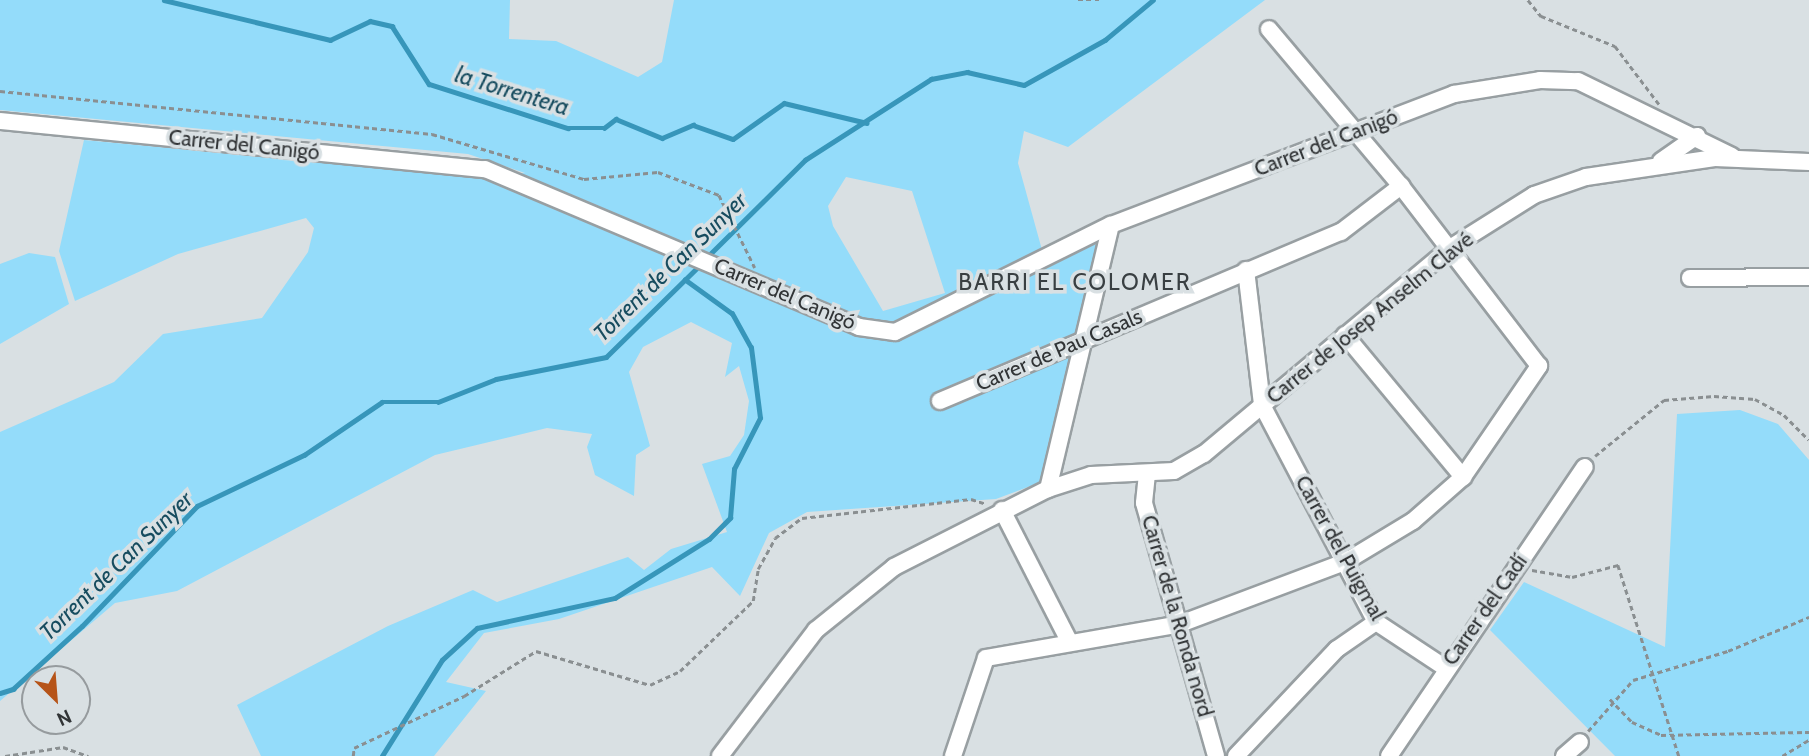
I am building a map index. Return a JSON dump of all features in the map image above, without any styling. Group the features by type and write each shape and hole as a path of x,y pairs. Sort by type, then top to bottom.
{"street":[{"path":"953,756 986,658 1069,641 1180,624 1345,562 1413,521 1462,477 1539,366 1450,248 1269,29"},
{"name":"Carrer del Canigó","path":"0,121 485,169 859,327 895,332 1111,225 1454,94 1540,80 1600,88 1732,156"},
{"path":"1662,160 1673,142 1670,122"},
{"path":"1685,162 1700,138"},
{"name":"Carrer de Josep Anselm Clavé","path":"1643,168 1700,138"},
{"name":"Carrer de Josep Anselm Clavé","path":"720,756 816,630 894,567 1048,489 1091,475 1174,471 1204,454 1450,248 1534,195 1643,168 1732,156 1809,162"},
{"name":"Carrer de Pau Casals","path":"940,401 1341,232 1401,187"},
{"path":"1048,489 1111,225"},
{"path":"1246,270 1262,405"},
{"path":"1689,278 1809,277"},
{"path":"1345,335 1462,477"},
{"name":"Carrer del Puigmal","path":"1262,405 1376,622 1444,667"},
{"name":"Carrer del Cadí","path":"1389,756 1444,667 1585,467"},
{"name":"Carrer de la Ronda nord","path":"1147,474 1144,503 1216,756"},
{"path":"1002,510 1069,641"},
{"path":"1236,756 1337,649 1376,622"},
{"path":"1564,756 1580,742"}],"path":[{"path":"1078,0 1099,0"},
{"path":"1528,0 1541,16 1615,46 1670,122"},
{"path":"1585,467 1664,400 1755,399 1809,440"},
{"path":"353,756 354,748 464,696 536,651 650,685 680,671 754,601 758,569 775,538 802,518 971,499 1002,510"},
{"path":"1515,568 1572,577 1618,565 1650,650 1647,673 1679,756"},
{"path":"1580,742 1610,699 1647,673 1728,651 1809,617"},
{"path":"1610,699 1632,722 1673,737 1809,732"},
{"path":"1782,756 1809,740"},
{"path":"5,756 63,747 88,756"}],"shaded area":[{"path":"0,0 510,0 509,39 556,41 638,77 662,62 674,0 1265,0 1068,147 1024,131 1018,163 1047,268 1098,241 1041,482 996,499 807,512 769,533 740,596 712,567 559,619 484,633 446,682 486,691 434,756 261,756 237,705 388,626 473,590 497,602 628,557 644,570 671,549 727,532 702,464 730,456 744,435 749,401 739,366 725,377 732,343 691,322 643,347 629,372 650,446 636,455 634,496 595,475 587,447 592,434 547,428 435,455 177,591 115,603 42,665 21,665 21,683 0,701 0,432 114,382 163,334 262,318 308,252 314,228 306,218 178,254 75,301 59,251 84,140 475,177 525,173 468,154 0,110","holes":["846,177 912,191 945,293 883,311 833,226 828,206"]},
{"path":"29,253 55,257 69,304 0,344 0,264"},
{"path":"1740,410 1778,424 1809,460 1809,756 1615,756 1490,630 1524,582 1665,647 1677,414"}],"waterway":[{"name":"la Torrentera","path":"164,0 330,40 370,21 392,26 429,84 568,128 604,128 616,119 662,138 693,125 733,139 784,103 867,123"},
{"name":"Torrent de Can Sunyer","path":"707,257 805,160 931,79 967,72 1024,85 1105,40 1153,0"},
{"name":"Torrent de Can Sunyer","path":"0,693 13,689 82,626 197,506 304,455 382,402 438,402 496,379 606,357 701,264"},
{"path":"382,756 442,660 477,628 615,598 709,539 730,518 734,469 760,418 751,348 732,314 685,280"}],"district":[{"name":"BARRI EL COLOMER","path":"1075,282"}]}
